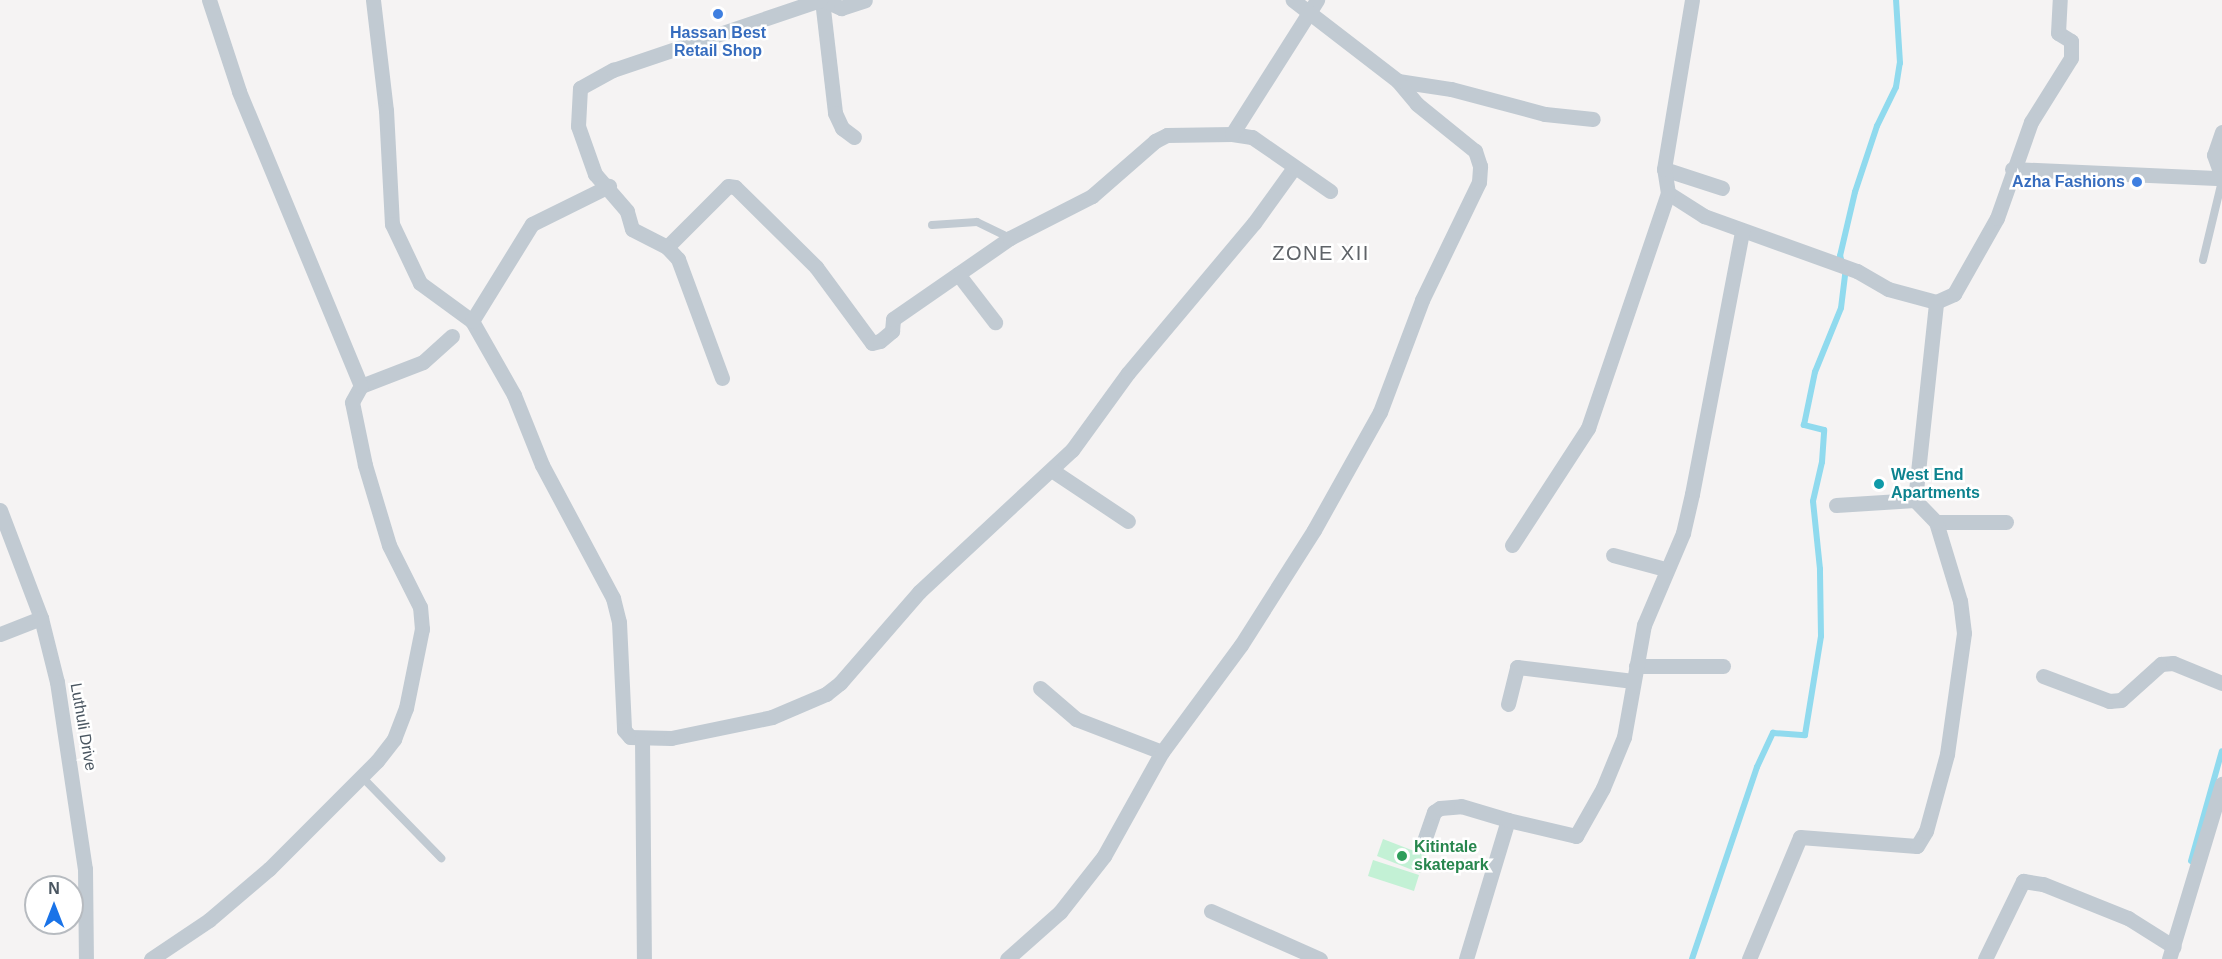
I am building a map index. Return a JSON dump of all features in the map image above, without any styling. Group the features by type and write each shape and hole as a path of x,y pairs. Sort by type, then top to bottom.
{"street":[{"path":"209,0 238,91 361,386"},
{"path":"373,0 386,110 392,224 420,283 472,321 514,395 542,465 613,598 619,622 624,730 630,737 672,738 761,720 825,694 849,673 919,592 1053,471 1190,296 1254,223 1293,169"},
{"path":"722,378 678,259 667,248 632,229 627,211 609,186 595,174 578,126 580,88 612,70 822,0 841,8 865,0"},
{"path":"822,0 835,113 842,128 854,137"},
{"path":"1007,959 1060,912 1104,856 1162,752 1241,645 1360,451 1380,412 1422,300 1479,182 1480,166 1475,152 1417,104 1398,81 1313,6 1293,0"},
{"path":"1512,545 1588,428 1668,193 1664,169 1692,0"},
{"path":"1668,193 1704,216 1857,271 1888,289 1936,302 1954,294 1981,252 1997,218 2012,169 2031,122 2074,49 2067,36 2058,33 2060,0"},
{"path":"1232,134 1313,6"},
{"path":"1398,81 1451,89 1545,114 1593,120"},
{"path":"2012,169 2222,179 2214,155 2222,132"},
{"path":"667,248 728,186 735,187 816,267 872,343 892,331 893,319 1010,238 1092,196 1155,141 1167,135 1232,134 1252,137 1293,169 1330,191"},
{"path":"1664,169 1722,188"},
{"path":"472,321 532,224 609,186"},
{"path":"1424,841 1434,812 1440,808 1461,806 1570,836 1578,834 1604,788 1624,737 1644,625 1665,569 1683,533 1742,231"},
{"path":"958,274 995,322"},
{"path":"1749,959 1800,837 1917,846 1924,839 1947,754 1964,633 1960,601 1936,522 1915,500 1936,302"},
{"path":"152,959 209,920 269,869 361,776 394,739 406,708 422,629 420,607 389,545 365,465 352,402 361,386 423,362 452,336"},
{"path":"1053,471 1128,521"},
{"path":"1836,505 1915,500"},
{"name":"Luthuli Drive","path":"0,510 41,618 57,682 73,776 85,869 86,959"},
{"path":"1936,522 2006,522"},
{"path":"1613,555 1665,569"},
{"path":"0,634 41,618"},
{"path":"2043,676 2109,701 2121,700 2161,664 2173,663 2222,683"},
{"path":"1508,704 1517,667 1634,673 1723,666"},
{"path":"1040,688 1076,719 1162,752"},
{"path":"642,738 645,959"},
{"path":"1985,959 2023,881 2043,884 2128,918 2171,953 2222,784"},
{"path":"1466,959 1508,820"},
{"path":"1211,911 1320,959"}],"lane":[{"path":"2203,260 2222,179"},
{"path":"932,225 977,222 1010,238"},
{"path":"361,776 441,858"}],"green space":[{"name":"Kitintale skatepark","path":"1383,839 1427,856 1420,873 1377,856"},
{"name":"Kitintale skatepark","path":"1373,860 1419,875 1414,891 1368,876"}],"waterway":[{"path":"1692,959 1757,767 1773,733 1805,735 1821,636 1820,569 1813,501 1822,462 1824,430 1804,425 1815,372 1841,308 1845,273 1840,256 1855,192 1877,126 1896,87 1900,63 1896,0"},
{"path":"2191,861 2222,751"}],"place":[{"name":"Hassan Best Retail Shop","path":"718,14"},
{"name":"Azha Fashions","path":"2137,182"},
{"name":"West End Apartments","path":"1879,484"},
{"name":"Kitintale skatepark","path":"1402,856"}],"district":[{"name":"ZONE XII","path":"1321,253"}]}
